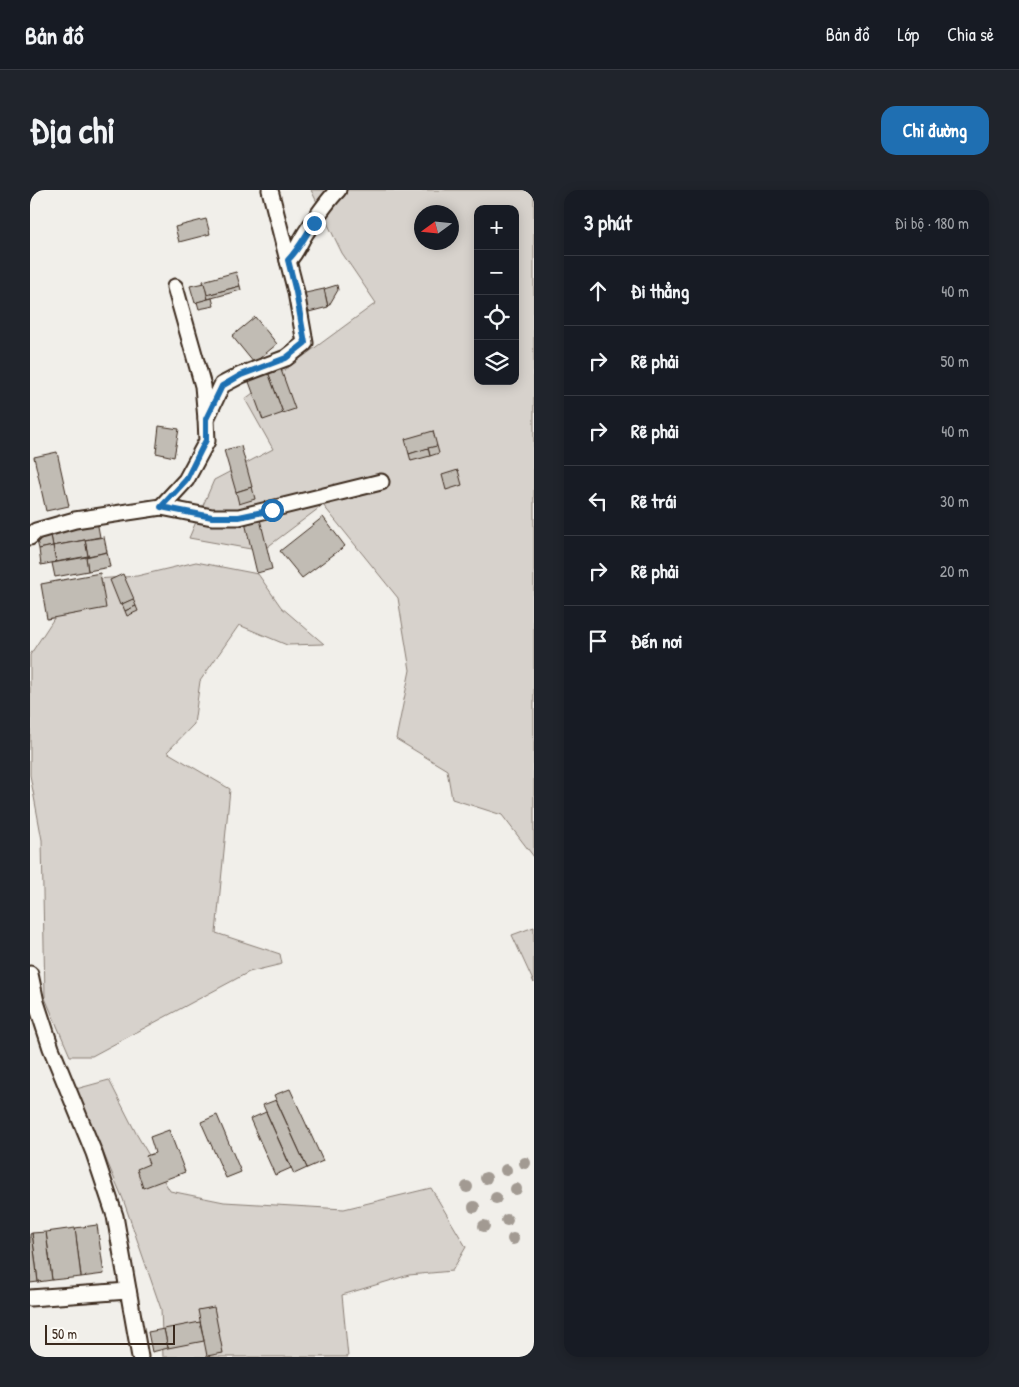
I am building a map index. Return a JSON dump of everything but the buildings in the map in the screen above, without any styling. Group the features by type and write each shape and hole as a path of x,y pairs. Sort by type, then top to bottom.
{"street":[{"path":"206,419 222,386 241,375 286,358 305,343 296,292 270,190"},
{"path":"288,260 298,250 304,236 330,198 338,190"},
{"path":"161,507 186,480 206,440 203,386 175,287"},
{"path":"30,537 36,530 75,520 161,507 212,517 239,517 381,482"},
{"path":"30,974 36,1002 51,1048 94,1153 116,1216 140,1357"},
{"path":"30,1298 128,1290"}],"shaded area":[{"path":"311,190 534,190 534,857 502,815 452,799 447,770 396,739 410,670 398,598 323,505 262,551 189,538 214,480 273,449 245,399 376,303 342,253"},
{"path":"196,562 258,574 281,607 324,644 287,645 239,625 200,681 194,724 167,752 230,789 216,933 280,954 282,964 249,972 92,1056 70,1056 45,998 42,840 30,775 30,655 62,606 97,579 137,576"},
{"path":"534,927 534,983 512,935"},
{"path":"109,1080 137,1135 170,1191 224,1202 344,1209 431,1188 466,1247 452,1271 409,1275 342,1295 348,1357 163,1357 161,1309 123,1199 76,1089"}],"route":[{"path":"272,510 239,517 212,517 161,507 186,480 206,440 206,419 222,386 241,375 286,358 305,343 288,260 298,250 304,236 314,223"}]}
